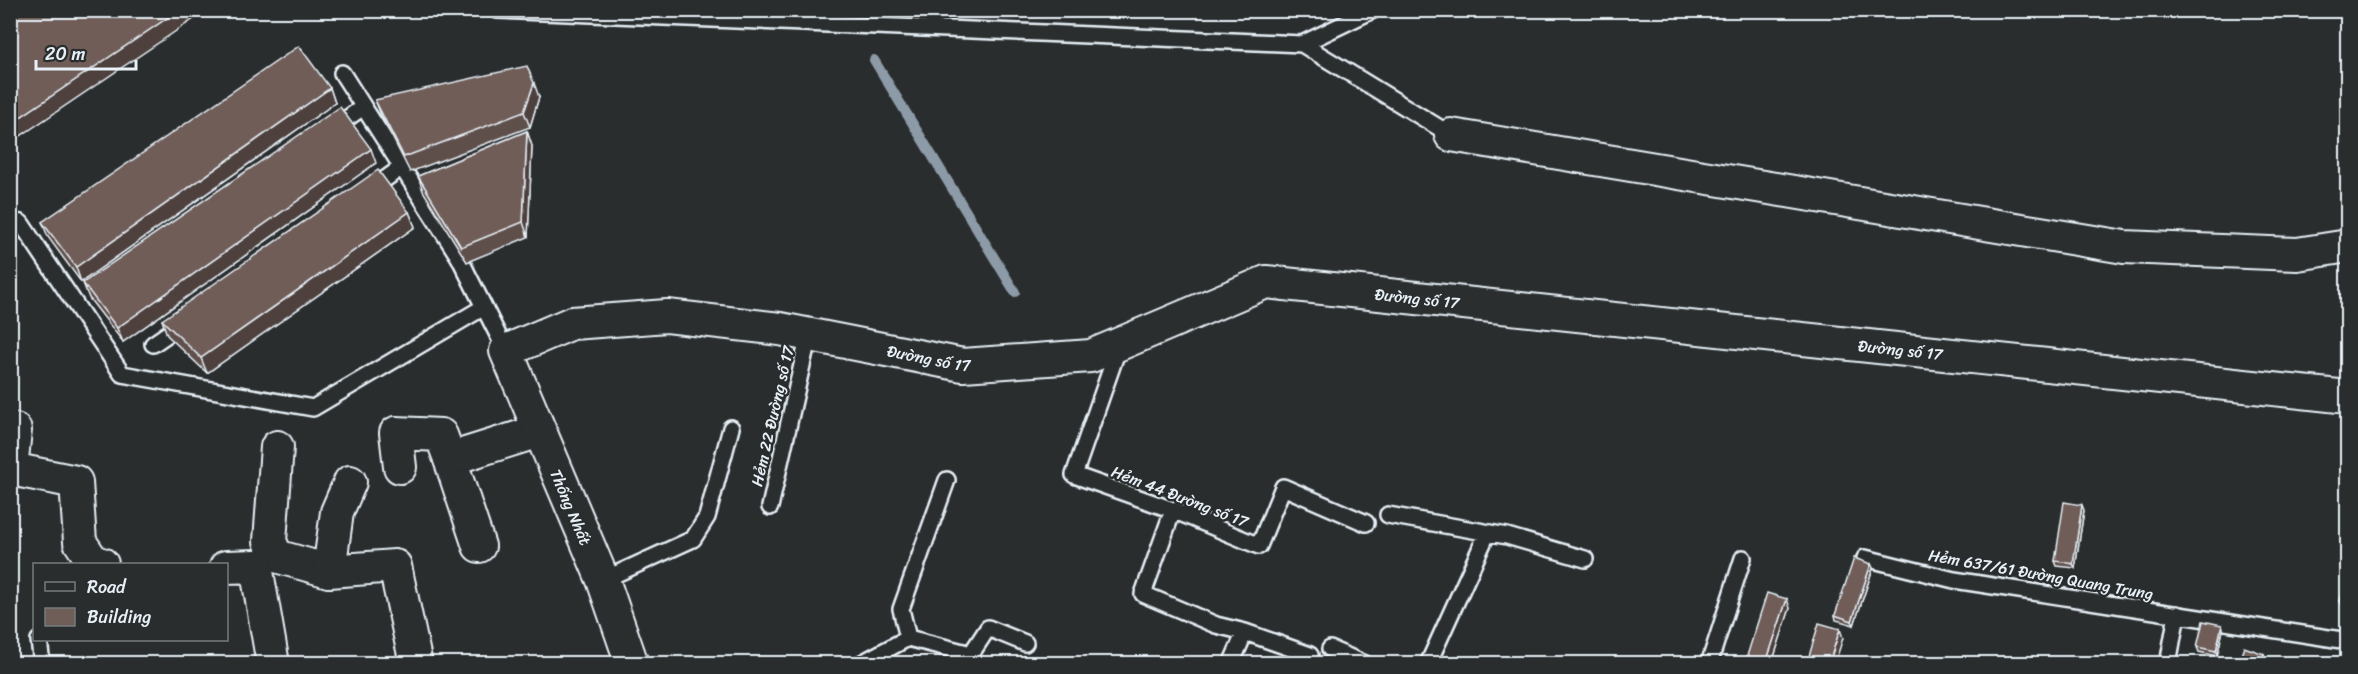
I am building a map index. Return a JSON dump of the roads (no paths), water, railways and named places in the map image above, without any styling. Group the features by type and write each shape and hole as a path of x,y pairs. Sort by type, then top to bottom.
{"street":[{"path":"1451,135 2124,247 2297,254 2348,246"},
{"name":"Đường số 17","path":"507,351 572,323 668,316 809,334 963,365 1091,356 1266,282 2348,397"},
{"name":"Thống Nhất","path":"507,351 603,580 632,663"},
{"path":"10,429 15,430 11,469 76,482 80,542 94,563"},
{"path":"450,459 539,431"},
{"path":"400,467 396,433 441,435 478,546"},
{"path":"277,447 270,541 276,556 329,571 395,566 416,663"},
{"path":"329,571 337,512 351,482"},
{"path":"228,567 256,566 273,663"}],"lane":[{"path":"497,10 1302,44 1372,10"},
{"path":"1302,44 1451,135"},
{"path":"342,74 459,256 507,351"},
{"path":"315,141 363,107"},
{"path":"354,201 402,167"},
{"path":"10,221 21,223 122,374 313,408 484,307"},
{"path":"153,344 192,317"},
{"name":"Hẻm 22 Đường số 17","path":"770,507 809,334"},
{"name":"Hẻm 44 Đường số 17","path":"1120,344 1074,475 1173,510 1259,546 1283,487 1366,523"},
{"path":"603,580 693,539 707,517 731,428"},
{"path":"908,638 901,609 947,480"},
{"path":"1173,510 1143,594 1216,625 1245,632 1310,655"},
{"path":"1388,515 1507,536 1585,559"},
{"path":"1428,663 1486,534"},
{"path":"1709,663 1743,558"},
{"name":"Hẻm 637/61 Đường Quang Trung","path":"1865,558 1954,580 2348,641"},
{"path":"2168,663 2177,614"},
{"path":"860,663 908,638 971,654 988,628 1025,644"},
{"path":"1231,663 1245,632"},
{"path":"39,641 42,663"},
{"path":"1330,649 1365,663"}],"waterway":[{"path":"874,60 1015,292"}]}
